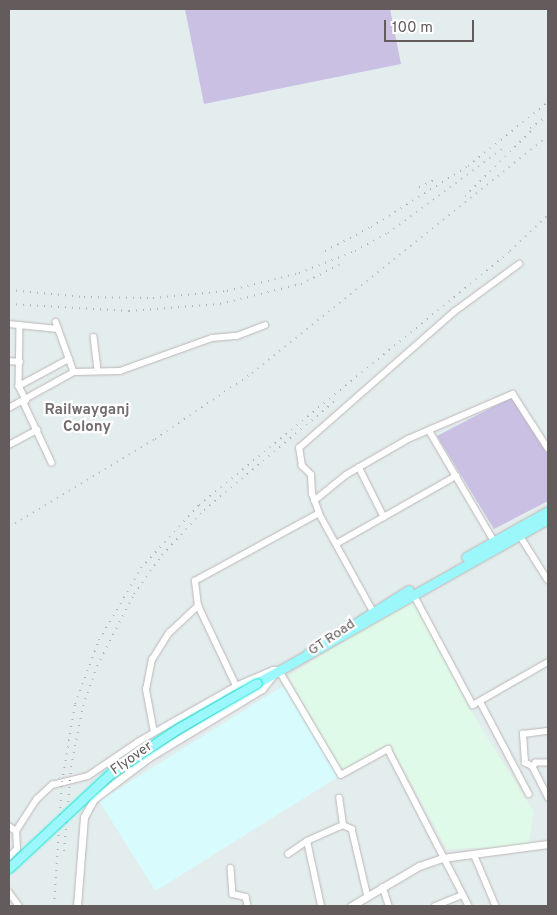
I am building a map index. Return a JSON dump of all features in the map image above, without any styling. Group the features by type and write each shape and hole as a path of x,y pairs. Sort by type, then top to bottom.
{"highway":[{"name":"GT Road","path":"304,657 414,595 548,511"},
{"name":"GT Road","path":"304,657 315,646 494,541 548,520"},
{"name":"Flyover","path":"9,868 111,773 177,729 304,657"}],"street":[{"path":"373,611 338,543 319,513 314,501 311,475 302,466 299,448 454,312 518,264"},
{"path":"56,322 74,372"},
{"path":"9,324 58,329"},
{"path":"9,408 74,372 120,371 212,338 245,333 265,324"},
{"path":"20,325 19,386 52,463"},
{"path":"94,337 98,371"},
{"path":"19,386 69,359"},
{"path":"9,361 20,362"},
{"path":"314,501 359,467 429,430 513,394 548,448"},
{"path":"9,445 37,430"},
{"path":"429,430 494,541"},
{"path":"359,467 384,517"},
{"path":"338,543 456,476"},
{"path":"236,686 198,606 195,581 319,513"},
{"path":"517,531 548,580"},
{"path":"414,595 473,705 548,662"},
{"path":"154,732 146,690 152,660 169,633 198,606"},
{"path":"9,857 17,849 16,831 37,799 52,785 88,776 154,732 236,686 264,671 276,672"},
{"path":"77,906 84,817 94,799 138,765 262,689 276,672"},
{"path":"276,672 341,775 388,749 442,858 469,906"},
{"path":"480,701 530,794"},
{"path":"548,731 523,734 525,763 533,767 548,797"},
{"path":"533,767 536,763 548,763"},
{"path":"101,768 112,784"},
{"path":"339,798 343,825"},
{"path":"288,854 307,841 343,825 350,827 368,897"},
{"path":"9,826 16,831"},
{"path":"307,841 321,906"},
{"path":"351,906 383,887 442,858 548,844"},
{"path":"474,854 496,906"},
{"path":"231,868 233,894 246,898 248,906"},
{"path":"383,887 389,906"},
{"path":"9,892 19,906"},
{"path":"435,906 462,895"}],"shaded area":[{"path":"185,9 390,9 401,64 204,104"},
{"path":"512,397 548,455 548,501 494,529 437,436"},
{"path":"413,599 472,713 534,812 528,846 447,849 390,744 342,770 288,676"},
{"path":"285,685 341,775 155,891 99,801"}],"railway":[{"path":"325,251 371,227 468,166 548,102"},
{"path":"530,128 548,116"},
{"path":"465,196 535,127"},
{"path":"9,527 155,439 252,373 548,136"},
{"path":"9,290 84,297 153,298 227,291 299,273 355,251 388,233 506,146"},
{"path":"419,187 436,179"},
{"path":"54,906 62,782 75,704 99,640 141,568 199,505 510,251 548,215"},
{"path":"9,304 129,311 220,304 301,284 345,262"},
{"path":"64,851 71,767 83,706 97,666 134,594 162,555 204,510 335,401"}],"district":[{"name":"Railwayganj Colony","path":"87,418"}]}
